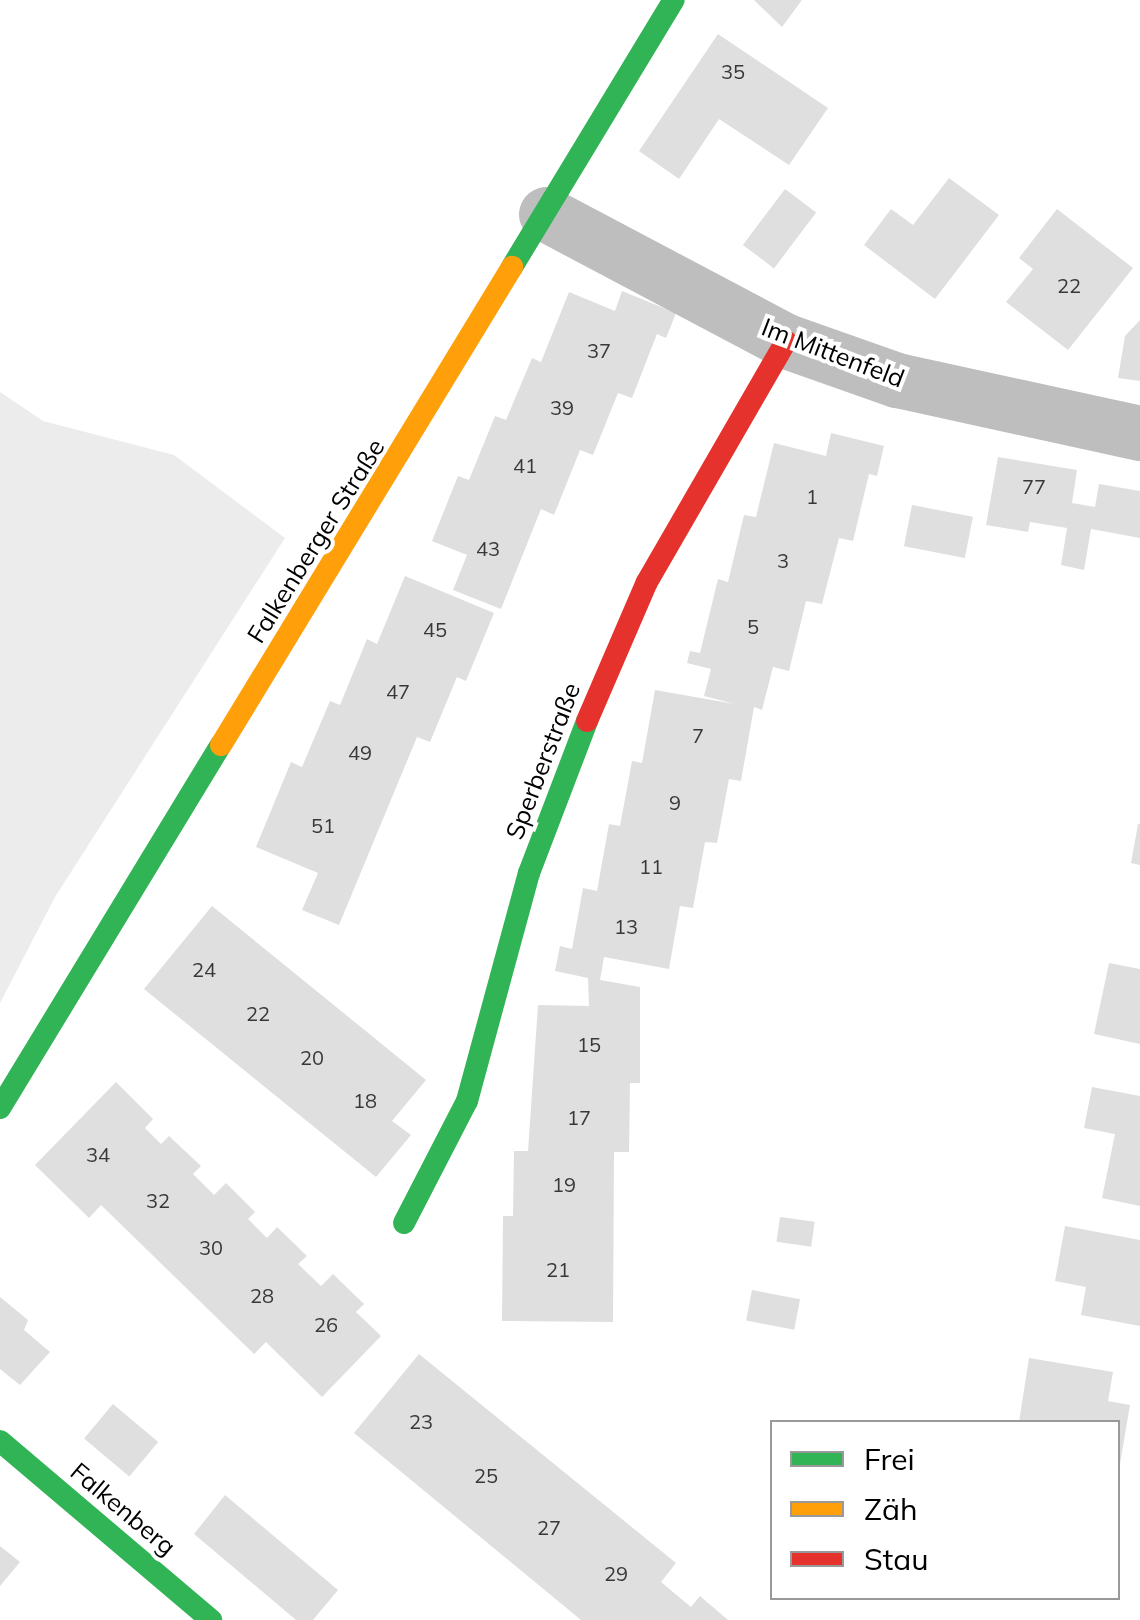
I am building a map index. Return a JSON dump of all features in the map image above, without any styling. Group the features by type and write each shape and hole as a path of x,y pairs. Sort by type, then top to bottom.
{"street":[{"name":"Falkenberger Straße","path":"0,1108 674,0"},
{"name":"Im Mittenfeld","path":"546,214 786,341 897,380 1140,432"},
{"name":"Sperberstraße","path":"404,1223 467,1100 529,873 565,771 647,582 786,341"},
{"name":"Falkenberg","path":"0,1441 211,1620"}],"shaded area":[{"path":"0,392 43,421 174,455 285,538 55,897 0,1003"}],"building":[{"path":"754,0 802,0 782,27"},
{"path":"718,34 828,108 789,165 719,119 679,179 639,151"},
{"path":"949,178 999,215 935,299 864,245 891,209 913,225"},
{"path":"785,189 816,212 774,268 743,245"},
{"path":"1057,209 1133,268 1068,350 1006,302 1033,269 1019,258"},
{"path":"622,291 676,313 666,338 657,334 632,398 618,393 593,455 580,450 554,515 541,509 501,609 453,590 467,555 432,541 458,476 469,480 495,416 506,420 532,358 541,362 569,292 615,311"},
{"path":"1140,320 1140,381 1118,378 1125,336"},
{"path":"831,433 884,446 877,476 869,474 853,541 839,538 822,604 806,601 789,671 773,667 762,710 754,707 741,781 729,779 717,843 705,842 693,908 680,906 669,969 604,957 600,980 640,987 640,1083 630,1083 629,1152 614,1152 613,1322 502,1321 503,1216 513,1216 514,1151 528,1151 538,1005 589,1006 588,978 555,971 560,946 572,949 583,888 597,891 609,824 620,826 632,761 642,763 655,690 735,704 704,696 711,669 687,663 690,651 700,653 718,579 728,582 744,515 756,517 774,443 826,456"},
{"path":"998,457 1077,470 1072,503 1095,507 1099,484 1140,491 1140,538 1091,529 1084,570 1061,565 1067,528 1030,522 1028,532 986,525"},
{"path":"912,505 973,517 965,558 904,546"},
{"path":"405,576 494,613 466,681 457,677 430,742 417,737 339,925 302,910 318,873 256,847 291,762 302,767 330,701 340,705 367,639 377,644"},
{"path":"1140,824 1140,865 1131,863"},
{"path":"212,906 426,1080 392,1121 411,1135 376,1177 144,989"},
{"path":"1109,963 1140,969 1140,1044 1094,1034"},
{"path":"116,1082 153,1119 145,1128 161,1144 169,1136 201,1166 193,1174 214,1195 226,1183 255,1212 248,1219 267,1238 277,1227 307,1256 298,1264 321,1286 333,1274 364,1304 356,1312 381,1336 322,1397 266,1342 254,1354 101,1205 89,1218 35,1165"},
{"path":"1092,1087 1140,1096 1140,1206 1102,1198 1115,1134 1084,1128"},
{"path":"780,1217 815,1222 811,1247 777,1242"},
{"path":"1065,1226 1140,1240 1140,1326 1081,1315 1086,1287 1055,1281"},
{"path":"752,1290 800,1299 794,1330 746,1320"},
{"path":"0,1297 28,1320 24,1330 50,1352 20,1385 0,1369"},
{"path":"419,1354 676,1563 661,1582 691,1607 700,1596 728,1620 581,1620 354,1433"},
{"path":"1029,1358 1113,1372 1108,1401 1130,1405 1120,1464 1120,1420 1019,1420"},
{"path":"113,1404 158,1442 129,1476 84,1438"},
{"path":"225,1495 338,1590 313,1620 296,1620 194,1534"},
{"path":"0,1546 20,1562 0,1586"}],"traffic: fast":[{"path":"512,267 674,0"},
{"path":"404,1223 467,1101 529,873 587,721"},
{"path":"0,1108 221,745"},
{"path":"0,1441 211,1620"}],"traffic: slow":[{"path":"221,745 512,267"}],"traffic: jam":[{"path":"587,721 647,582 786,341"}]}
